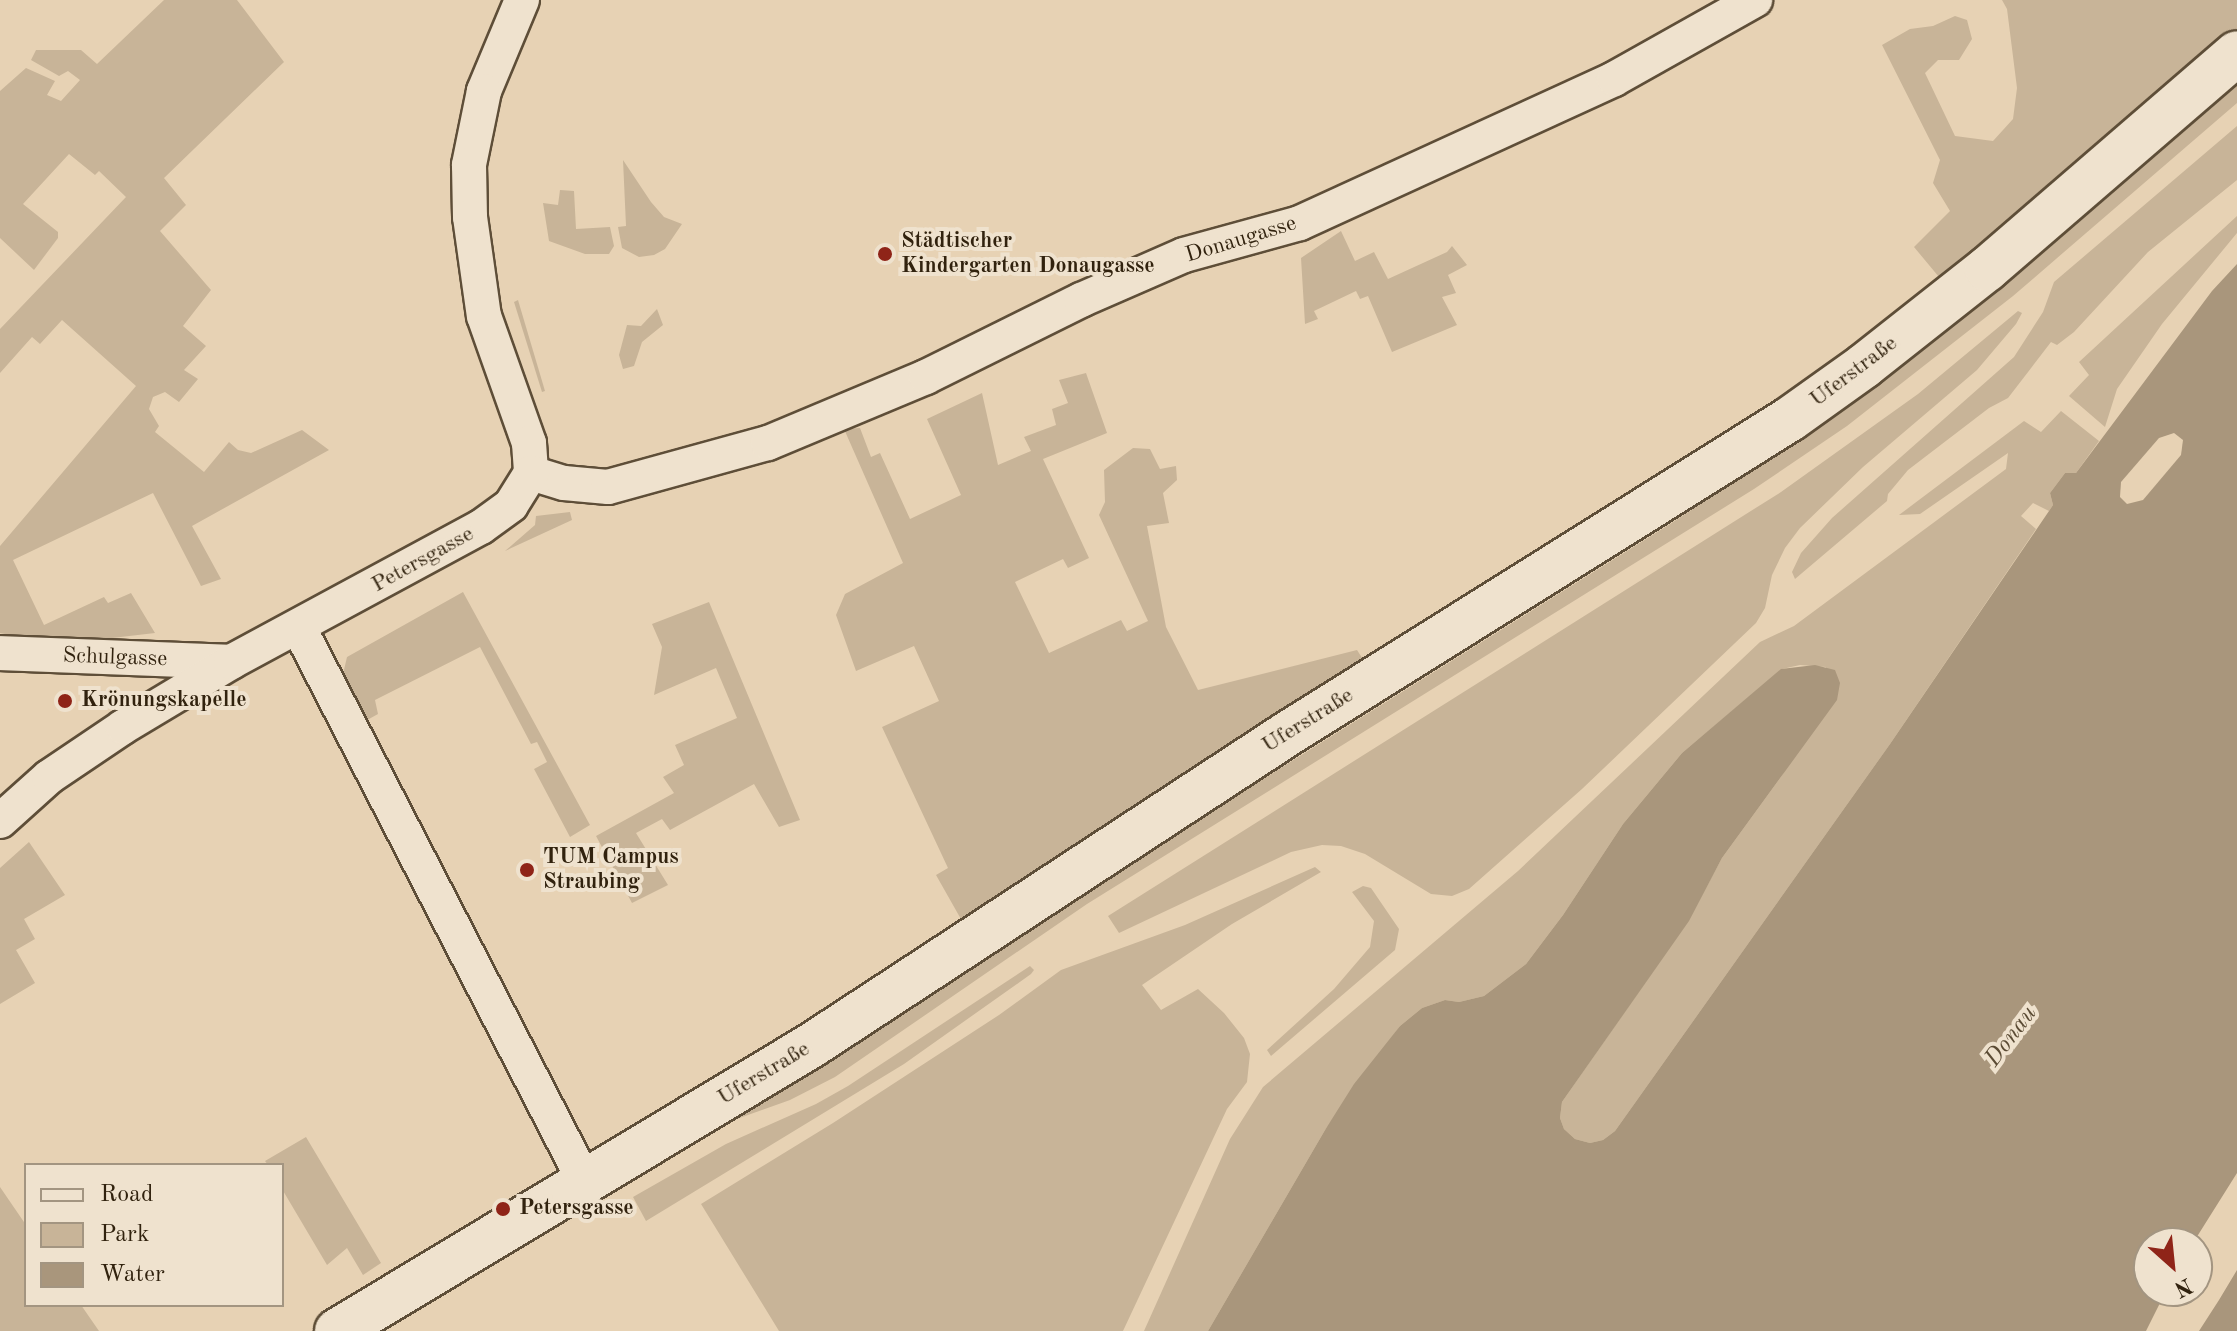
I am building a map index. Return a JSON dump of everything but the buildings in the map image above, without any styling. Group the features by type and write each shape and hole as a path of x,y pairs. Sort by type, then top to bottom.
{"street":[{"path":"522,0 484,91 469,165 470,217 484,316 529,443 531,473"},
{"name":"Donaugasse","path":"531,473 564,483 608,487 768,443 926,377 1081,300 1184,255 1300,223 1614,79 1755,0"},
{"name":"Uferstraße","path":"337,1331 812,1045 1274,742 1790,419 1864,366 1987,269 2237,53"},
{"name":"Petersgasse","path":"0,821 49,777 123,727 231,662 481,527 511,505 531,473"},
{"path":"299,628 585,1182"},
{"name":"Schulgasse","path":"0,653 231,662"}],"green space":[{"path":"164,0 237,0 284,62 164,178 186,205 160,231 211,290 183,326 206,346 184,370 198,379 179,402 165,392 153,397 149,409 159,426 155,432 204,472 229,442 238,450 251,453 302,430 329,450 192,526 221,579 201,586 153,493 13,560 44,625 104,597 108,603 131,593 155,633 112,638 25,638 0,633 0,546 136,386 62,320 40,344 32,337 0,373 0,329 126,197 99,171 95,175 69,154 23,204 58,232 58,238 34,270 0,238 0,91 26,68 55,81 47,95 61,101 80,80 68,71 59,76 31,60 36,50 81,50 97,64"},
{"path":"2002,0 2237,0 2237,36 1944,283 1914,247 1950,211 1933,183 1940,160 1882,45 1910,29 1933,26 1955,16 1967,20 1972,39 1959,60 1938,60 1925,73 1955,136 1993,141 2013,119 2017,88 2007,9"},
{"path":"2237,86 2237,103 2013,296 1847,426 1754,489 1087,904 835,1077 790,1100 734,1120 892,1021 1137,858 1670,524 1818,426 1942,331"},
{"path":"2237,126 2237,180 2148,252 2074,332 2057,345 2051,342 2008,398 1989,408 1908,470 1888,494 1887,501 1795,579 1792,572 1801,553 1832,518 2014,357 2043,312 2054,282"},
{"path":"623,160 664,217 682,224 665,249 654,255 639,257 622,248 618,227 626,226"},
{"path":"560,190 574,191 576,229 610,227 614,246 609,254 585,254 549,241 543,203 558,205"},
{"path":"2237,216 2237,233 2162,324 2117,389 2105,427 2069,396 2089,375 2079,362"},
{"path":"1341,231 1355,261 1374,252 1388,279 1447,252 1452,246 1467,265 1448,275 1456,293 1442,297 1457,325 1392,352 1368,296 1360,299 1356,291 1314,311 1318,319 1305,324 1301,258"},
{"path":"518,300 545,391 542,392 514,302"},
{"path":"657,309 663,325 642,342 634,366 623,369 619,355 627,325 641,326"},
{"path":"2018,311 2022,313 2016,324 1977,370 1863,467 1800,528 1785,548 1772,575 1765,608 1756,623 1582,789 1469,889 1452,896 1431,894 1365,854 1341,846 1322,845 1291,852 1119,933 1108,916 1781,492 1918,394"},
{"path":"1086,373 1107,433 1043,459 1089,558 1068,568 1063,559 1015,582 1049,653 1121,620 1127,631 1148,621 1099,515 1105,502 1104,470 1133,448 1150,449 1160,469 1176,466 1177,480 1163,493 1169,523 1147,526 1166,627 1198,690 1357,650 1368,667 966,928 936,875 948,868 882,727 939,701 914,646 856,671 836,615 845,594 903,563 844,429 860,428 871,457 880,453 910,519 961,495 927,419 982,393 998,465 1031,451 1024,437 1056,425 1052,409 1068,403 1059,380"},
{"path":"2061,411 2099,441 2076,473 2065,473 2050,493 2053,505 2049,511 2033,503 2021,516 2036,529 1890,744 1615,1131 1603,1140 1590,1143 1575,1139 1564,1129 1560,1118 1562,1102 1688,921 1722,858 1783,774 1826,667 1800,665 1782,669 1682,753 1623,824 1563,915 1526,964 1484,996 1459,1002 1445,1000 1422,1008 1400,1026 1325,1130 1208,1331 1144,1331 1230,1139 1263,1087 1518,871 1760,642 1794,626 2006,469 2008,453 1920,514 1899,515 2024,421 2041,432"},
{"path":"570,512 572,520 505,551 535,525 536,516"},
{"path":"463,592 590,825 570,837 534,769 547,762 537,742 531,744 480,647 375,700 378,714 360,724 340,687 347,657"},
{"path":"709,602 800,820 779,827 754,784 670,830 662,819 636,833 668,885 632,903 596,836 674,793 663,777 684,765 675,745 737,718 716,668 654,695 662,647 652,624"},
{"path":"29,842 65,895 24,919 35,939 16,950 35,983 0,1004 0,868"},
{"path":"1315,867 1321,872 1232,924 1142,985 1161,1010 1198,989 1224,1013 1244,1038 1250,1054 1247,1082 1227,1109 1123,1331 779,1331 701,1204 833,1123 999,1015 1061,970 1185,925"},
{"path":"1363,886 1371,888 1399,929 1395,950 1271,1056 1267,1050 1334,989 1370,947 1374,921 1352,892"},
{"path":"1030,966 1034,970 1031,974 904,1064 646,1221 633,1197 726,1144 816,1104 848,1086"},
{"path":"306,1137 381,1263 363,1275 347,1248 327,1265 284,1192 284,1163 265,1161"},
{"path":"0,1187 24,1222 24,1307 82,1307 99,1331 0,1331"}],"water":[{"name":"Donau","path":"2237,264 2237,1173 2203,1227 2133,1227 2133,1307 2158,1307 2146,1331 1208,1331 1325,1130 1354,1084 1400,1026 1422,1008 1445,1000 1459,1002 1484,996 1526,964 1563,915 1623,824 1682,753 1781,669 1815,665 1835,670 1840,683 1837,700 1722,858 1689,921 1562,1102 1560,1118 1564,1129 1575,1139 1590,1143 1603,1140 1615,1131 1890,744 2049,511 2053,505 2050,493 2065,473 2076,473 2212,291"},
{"path":"2237,1270 2237,1331 2199,1331 2219,1300"}],"pier":[{"path":"2174,433 2183,440 2181,455 2143,500 2127,504 2120,497 2121,482 2159,438"}],"place":[{"name":"Städtischer Kindergarten Donaugasse","path":"885,254"},
{"name":"Krönungskapelle","path":"65,701"},
{"name":"TUM Campus Straubing","path":"527,870"},
{"name":"Petersgasse","path":"503,1209"}]}
